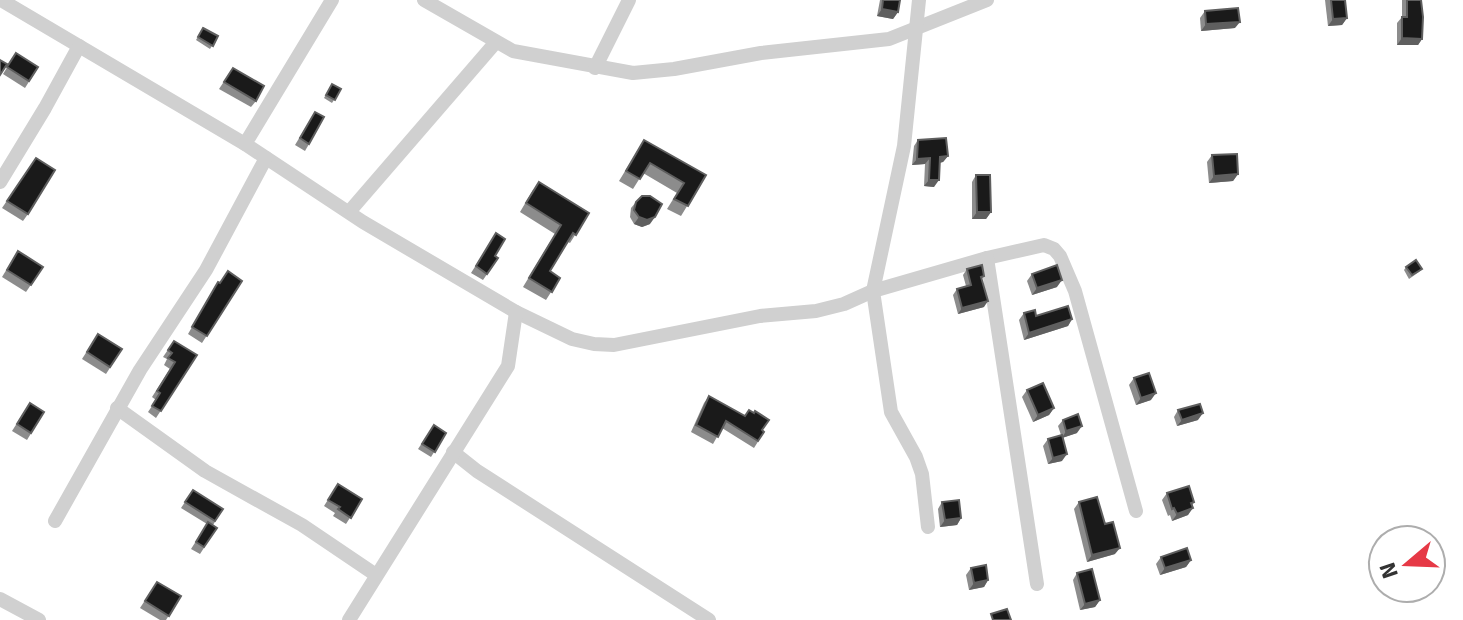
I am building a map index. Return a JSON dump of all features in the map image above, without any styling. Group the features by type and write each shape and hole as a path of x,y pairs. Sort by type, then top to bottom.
{"street":[{"path":"1,0 245,144 349,212 516,312 572,339 614,345 760,316 816,311 987,258 1044,245 1054,249 1075,291 1136,511"},
{"path":"245,144 332,0"},
{"path":"424,0 513,51 633,73 761,53 889,39 987,0"},
{"path":"595,68 629,0"},
{"path":"919,0 904,146 873,291 891,412 922,474 928,527"},
{"path":"349,212 496,42"},
{"path":"0,182 79,46"},
{"path":"55,521 117,408 166,327 197,285 266,158"},
{"path":"987,258 1037,584"},
{"path":"349,620 508,366 516,312"},
{"path":"117,408 205,471 302,525 376,575"},
{"path":"453,452 709,620"},
{"path":"0,599 39,620"}],"building":[{"path":"883,0 900,0 898,12 882,9"},
{"path":"1331,0 1345,0 1347,18 1333,19"},
{"path":"1407,0 1421,0 1422,39 1402,38 1402,17 1407,17"},
{"path":"1238,8 1240,22 1206,24 1205,11"},
{"path":"203,28 218,36 213,46 198,37"},
{"path":"16,53 38,67 29,81 7,67"},
{"path":"0,60 7,64 0,75"},
{"path":"233,68 264,86 256,101 224,82"},
{"path":"332,84 341,89 335,100 326,95"},
{"path":"315,112 324,117 309,144 300,138"},
{"path":"946,138 948,156 940,157 939,180 929,180 930,158 917,159 918,140"},
{"path":"644,140 706,175 688,206 674,199 684,183 650,163 640,179 626,171"},
{"path":"1237,154 1238,174 1214,176 1212,155"},
{"path":"36,158 55,170 28,214 7,201"},
{"path":"976,175 990,175 991,212 977,212"},
{"path":"539,182 589,213 550,271 560,278 552,292 529,278 561,225 526,203"},
{"path":"642,196 650,196 662,204 655,217 647,220 639,217 634,210"},
{"path":"496,233 505,239 495,256 498,258 487,274 476,266"},
{"path":"18,251 43,267 31,285 7,270"},
{"path":"1416,260 1422,269 1412,275 1406,267"},
{"path":"982,265 984,276 981,277 988,301 962,308 957,289 971,285 967,269"},
{"path":"1057,265 1062,280 1037,288 1032,274"},
{"path":"228,271 242,281 207,336 192,327 218,282"},
{"path":"1068,306 1072,319 1029,333 1024,313 1035,310 1036,316"},
{"path":"98,334 122,349 110,367 87,352"},
{"path":"174,341 197,355 161,411 152,406 160,393 157,391 175,362 168,358 172,353 168,350"},
{"path":"1149,373 1156,393 1141,398 1134,378"},
{"path":"1043,383 1054,408 1038,415 1027,390"},
{"path":"709,396 745,416 749,410 755,411 769,420 758,441 726,421 718,437 696,425"},
{"path":"30,403 44,412 31,433 17,424"},
{"path":"1200,404 1203,413 1182,420 1178,410"},
{"path":"1078,414 1082,426 1066,431 1063,420"},
{"path":"434,425 446,433 435,452 422,444"},
{"path":"1062,435 1067,454 1053,458 1048,439"},
{"path":"338,484 362,499 351,518 328,500"},
{"path":"1189,486 1193,508 1177,514 1167,493"},
{"path":"193,490 223,509 215,521 185,502"},
{"path":"1097,497 1105,524 1113,522 1120,548 1092,555 1079,502"},
{"path":"959,500 961,518 945,520 942,502"},
{"path":"208,522 217,528 204,547 196,542"},
{"path":"1187,548 1191,560 1165,568 1161,557"},
{"path":"986,565 988,580 974,583 971,568"},
{"path":"1092,569 1100,600 1085,604 1077,573"},
{"path":"157,582 181,596 169,616 145,601"},
{"path":"1007,609 1011,620 993,620 991,614"}]}
